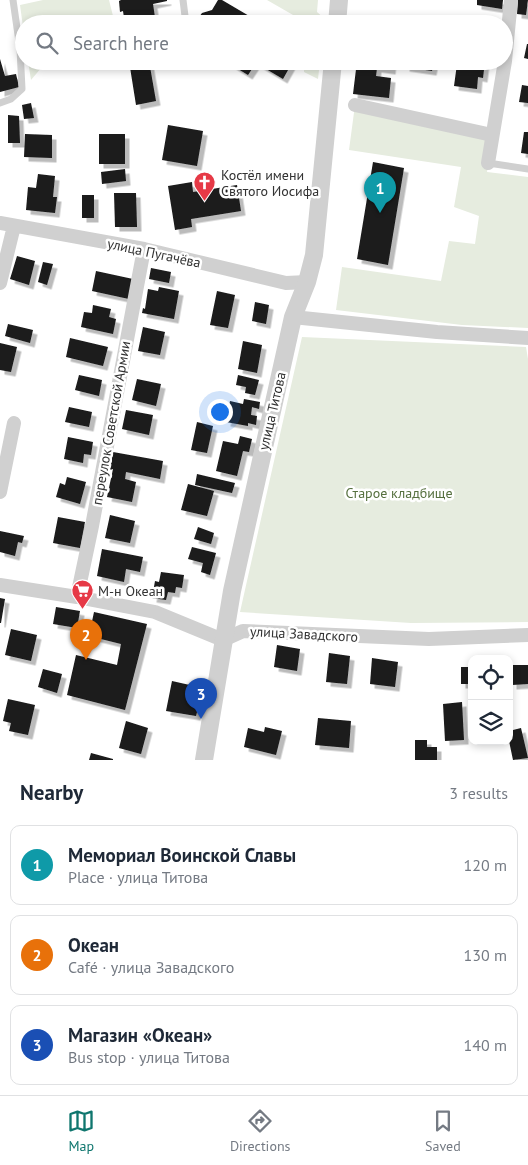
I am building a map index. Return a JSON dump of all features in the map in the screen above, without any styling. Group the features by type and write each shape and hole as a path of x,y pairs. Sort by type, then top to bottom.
{"street":[{"path":"338,15 339,0"},
{"path":"510,15 511,0"},
{"name":"улица Титова","path":"204,760 232,591 293,317 307,282 314,255 332,70"},
{"path":"488,163 503,70"},
{"path":"355,105 492,135"},
{"path":"0,283 7,224"},
{"name":"улица Пугачёва","path":"7,224 144,249 286,283 307,282"},
{"name":"переулок Советской Армии","path":"77,597 144,249"},
{"path":"293,317 437,332 528,338"},
{"path":"0,492 14,423"},
{"path":"0,585 155,612 223,640"},
{"name":"улица Завадского","path":"223,640 243,631 429,640 528,635"}],"lane":[{"path":"13,0 15,15"},
{"path":"183,0 185,15"},
{"path":"0,103 11,99 22,89 21,70"},
{"path":"488,163 528,169"}],"green space":[{"path":"43,0 109,0 113,15 21,15 20,5"},
{"path":"267,0 318,0 317,12 320,15 293,15"},
{"path":"29,70 39,70 31,80"},
{"path":"304,70 319,70 318,79 304,72"},
{"path":"355,105 492,135 487,172 528,177 528,328 462,325 336,310 342,267 441,281 449,241 475,244 479,216 454,207 461,167 349,150"},
{"name":"Старое кладбище","path":"302,337 526,347 528,359 528,622 411,623 240,612"}],"building":[{"path":"167,0 153,4 155,15 124,15 123,11 120,12 119,1"},
{"path":"218,0 222,0 248,15 201,15 212,10"},
{"path":"477,0 503,0 502,9 477,5"},
{"path":"518,0 528,0 526,15 517,14"},
{"path":"528,44 528,59 524,58"},
{"path":"0,59 5,76 16,74 19,87 0,92"},
{"path":"130,70 151,70 156,101 136,105"},
{"path":"240,70 251,70 248,75"},
{"path":"268,70 288,70 283,79"},
{"path":"356,70 377,70 376,76 391,78 389,98 353,94"},
{"path":"456,70 484,70 483,78 478,77 477,89 454,86"},
{"path":"522,85 528,86 528,103 519,102"},
{"path":"31,103 34,118 24,119 22,105"},
{"path":"8,115 19,116 20,143 8,143"},
{"path":"168,125 203,131 197,166 162,160"},
{"path":"524,132 528,132 528,154 521,153"},
{"path":"25,134 52,135 52,158 24,157"},
{"path":"99,134 125,134 125,164 99,164"},
{"path":"373,162 404,168 388,265 357,259"},
{"path":"125,169 126,181 102,184 101,172"},
{"path":"38,174 55,176 53,197 57,197 55,213 26,210 28,187 36,188"},
{"name":"Костёл имени Святого Иосифа","path":"192,182 193,192 237,185 241,211 191,219 192,227 175,230 168,186"},
{"path":"114,193 136,193 137,227 115,227"},
{"path":"82,195 94,195 94,218 82,218"},
{"path":"17,256 35,261 29,285 10,279"},
{"path":"43,262 53,264 47,285 38,282"},
{"path":"151,268 171,272 169,283 149,279"},
{"path":"96,271 133,279 129,299 92,291"},
{"path":"159,287 179,291 174,319 142,313 143,308 145,309 148,289 158,291"},
{"path":"217,291 235,295 228,328 210,325"},
{"path":"255,302 269,305 266,324 252,321"},
{"path":"93,305 111,309 109,317 116,319 113,334 81,327 84,312 92,313"},
{"path":"8,324 33,330 30,343 5,336"},
{"path":"143,327 165,332 160,355 138,351"},
{"path":"70,338 108,347 103,366 66,357"},
{"path":"243,341 262,345 257,373 238,369"},
{"path":"0,343 17,347 11,372 0,370"},
{"path":"79,375 102,380 99,396 75,390"},
{"path":"238,375 259,380 255,395 245,393 246,387 236,385"},
{"path":"137,379 161,384 156,406 132,400"},
{"path":"244,399 260,402 259,409 252,407 251,415 257,416 256,425 248,423 248,426 226,422 230,401 243,404"},
{"path":"69,407 92,412 89,427 65,422"},
{"path":"126,410 153,415 149,435 122,429"},
{"path":"197,422 213,426 207,453 191,450"},
{"path":"240,436 252,439 249,452 243,451 237,476 216,471 223,441 238,444"},
{"path":"68,437 93,442 91,455 84,454 83,463 64,459"},
{"path":"113,452 163,461 160,479 126,472 125,479 136,482 132,502 107,497 113,469 110,470"},
{"path":"197,474 235,483 232,493 195,485"},
{"path":"67,477 86,482 80,504 56,497 60,483 65,485"},
{"path":"188,484 214,491 207,516 181,510"},
{"path":"110,515 135,521 130,543 105,538"},
{"path":"58,517 85,522 80,548 53,543"},
{"path":"198,527 214,533 211,544 194,539"},
{"path":"0,531 24,536 22,543 18,542 15,556 0,552"},
{"path":"192,547 216,553 210,575 201,572 203,563 188,559"},
{"path":"102,549 143,557 140,572 126,569 124,582 97,576"},
{"path":"161,572 184,575 182,588 176,587 175,593 168,592 166,600 152,598 155,581 159,582"},
{"path":"0,598 5,599 1,623 0,623"},
{"path":"56,607 80,611 77,628 53,624"},
{"path":"94,612 147,624 125,710 67,695 76,655 117,665 121,644 89,636"},
{"path":"11,629 37,635 31,661 5,655"},
{"path":"277,645 300,649 297,671 274,667"},
{"path":"329,653 350,656 347,684 326,682"},
{"path":"372,658 398,662 395,687 370,684"},
{"path":"513,665 528,665 528,684 513,685"},
{"path":"461,667 468,667 468,684 461,684"},
{"path":"43,669 62,674 57,693 38,687"},
{"path":"172,681 203,688 196,716 166,711"},
{"path":"8,699 35,705 28,735 9,731 11,723 3,721"},
{"path":"462,702 464,740 445,741 443,704"},
{"path":"318,718 351,721 349,748 315,745"},
{"path":"126,721 148,728 141,754 119,748"},
{"path":"265,727 282,731 276,755 244,747 248,728 264,732"},
{"path":"521,728 528,758 513,760 510,745 513,745 513,730"},
{"path":"415,740 427,740 427,747 437,747 437,760 415,760"},
{"path":"91,753 113,759 113,760 89,760"}],"place":[{"name":"Костёл имени Святого Иосифа","path":"205,202"},
{"name":"Мемориал Воинской Славы","path":"380,213"},
{"name":"М-н Океан","path":"82,610"},
{"name":"Океан","path":"86,660"},
{"name":"Магазин «Океан»","path":"201,719"}]}
